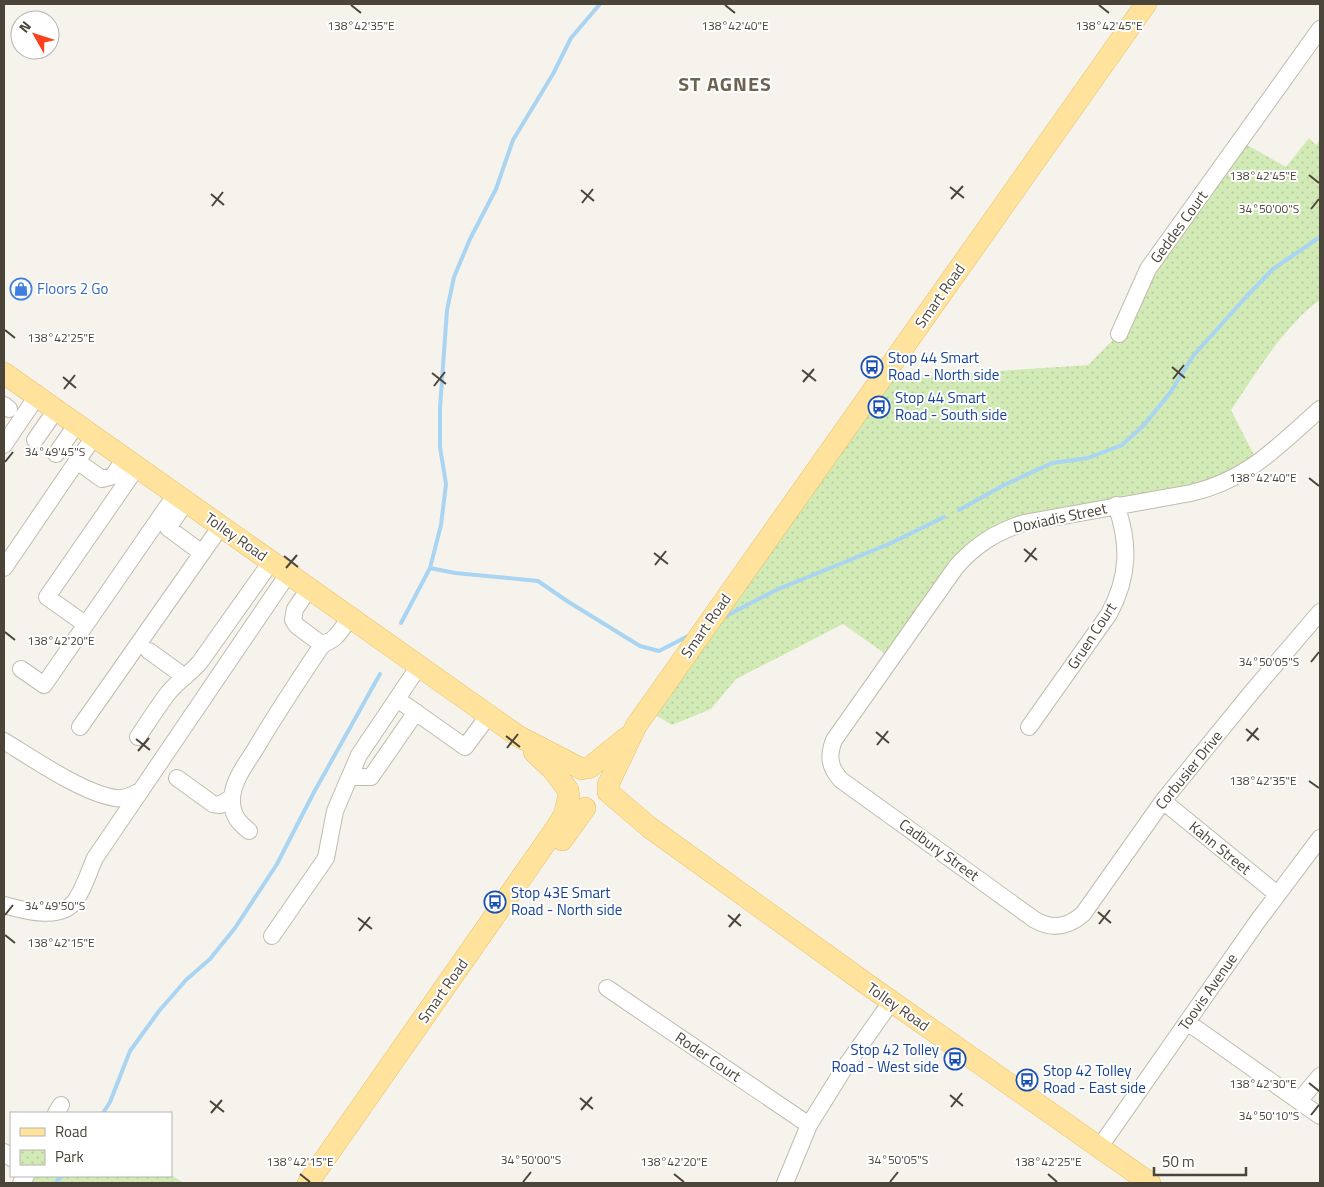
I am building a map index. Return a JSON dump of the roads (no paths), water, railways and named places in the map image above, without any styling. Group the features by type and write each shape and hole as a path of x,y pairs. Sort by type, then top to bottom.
{"main road":[{"name":"Smart Road","path":"320,1183 600,797 630,735 1146,4"},
{"name":"Tolley Road","path":"4,373 518,736 553,770 568,792"},
{"name":"Smart Road","path":"586,768 630,735"},
{"name":"Tolley Road","path":"518,736 586,768"},
{"path":"586,768 596,770 605,778 600,797 573,802 568,792 571,777 586,768"},
{"name":"Smart Road","path":"308,1183 554,832 564,815 568,792"},
{"name":"Tolley Road","path":"600,797 649,827 891,1002 1150,1183"}],"street":[{"name":"Geddes Court","path":"1119,334 1148,269 1320,29"},
{"path":"4,445 37,396"},
{"name":"Doxiadis Street","path":"829,760 834,740 949,576 965,556 989,538 1009,528 1029,522 1191,493 1230,480 1258,463 1320,409"},
{"path":"36,440 56,410"},
{"path":"56,454 77,424"},
{"path":"4,568 94,437"},
{"path":"77,462 102,479 113,476 131,463"},
{"path":"85,624 47,597 131,463"},
{"path":"181,498 168,528 202,552"},
{"path":"21,669 44,685 85,624 181,498"},
{"name":"Gruen Court","path":"1029,727 1109,614 1115,602 1122,584 1125,558 1122,524 1116,506"},
{"path":"80,727 221,526"},
{"path":"138,737 169,692 194,670 280,568"},
{"path":"4,905 36,913 55,912 69,906 77,899 95,858 115,830 280,568"},
{"path":"309,588 295,609 293,620 297,626 320,642 325,643"},
{"name":"Corbusier Drive","path":"1060,927 1076,920 1083,914 1163,801 1320,612"},
{"path":"250,831 236,820 233,809 232,797 238,778 282,703 320,648 337,636 350,617"},
{"path":"149,651 186,677"},
{"path":"272,936 326,858 335,811 359,755 419,666"},
{"path":"397,699 465,746 489,715"},
{"path":"350,777 371,777 416,712"},
{"path":"4,741 45,766 87,788 116,798 129,798 138,792"},
{"name":"Cadbury Street","path":"829,760 834,773 840,780 1035,920 1044,925 1060,927"},
{"path":"177,778 213,804 220,805 232,797"},
{"name":"Kahn Street","path":"1163,801 1277,894"},
{"name":"Toovis Avenue","path":"1099,1148 1277,894 1320,838"},
{"name":"Roder Court","path":"607,988 809,1125"},
{"path":"785,1183 809,1125 845,1067 891,1002"},
{"path":"1187,1022 1320,1116"},
{"path":"1299,1101 1320,1076"}],"waterway":[{"path":"401,623 430,568 441,525 446,484 440,447 440,408 447,310 454,277 470,239 496,189 513,140 553,74 571,38 600,4"},
{"path":"959,510 1004,485 1052,463 1088,458 1122,445 1144,425 1170,393 1193,356 1246,297 1273,269 1320,237"},
{"path":"724,617 776,590 889,544 944,517"},
{"path":"430,568 455,573 538,581 640,646 659,651 688,636"},
{"path":"104,1112 110,1102 130,1051 159,1011 186,980 210,959 235,928 277,864 313,794 380,674"},
{"path":"55,1183 61,1177"}],"place":[{"name":"Floors 2 Go","path":"21,289"},
{"name":"Stop 44 Smart Road - North side","path":"872,367"},
{"name":"Stop 44 Smart Road - South side","path":"879,407"},
{"name":"Stop 43E Smart Road - North side","path":"495,902"},
{"name":"Stop 42 Tolley Road - West side","path":"955,1059"},
{"name":"Stop 42 Tolley Road - East side","path":"1027,1080"}],"district":[{"name":"ST AGNES","path":"725,84"}]}
